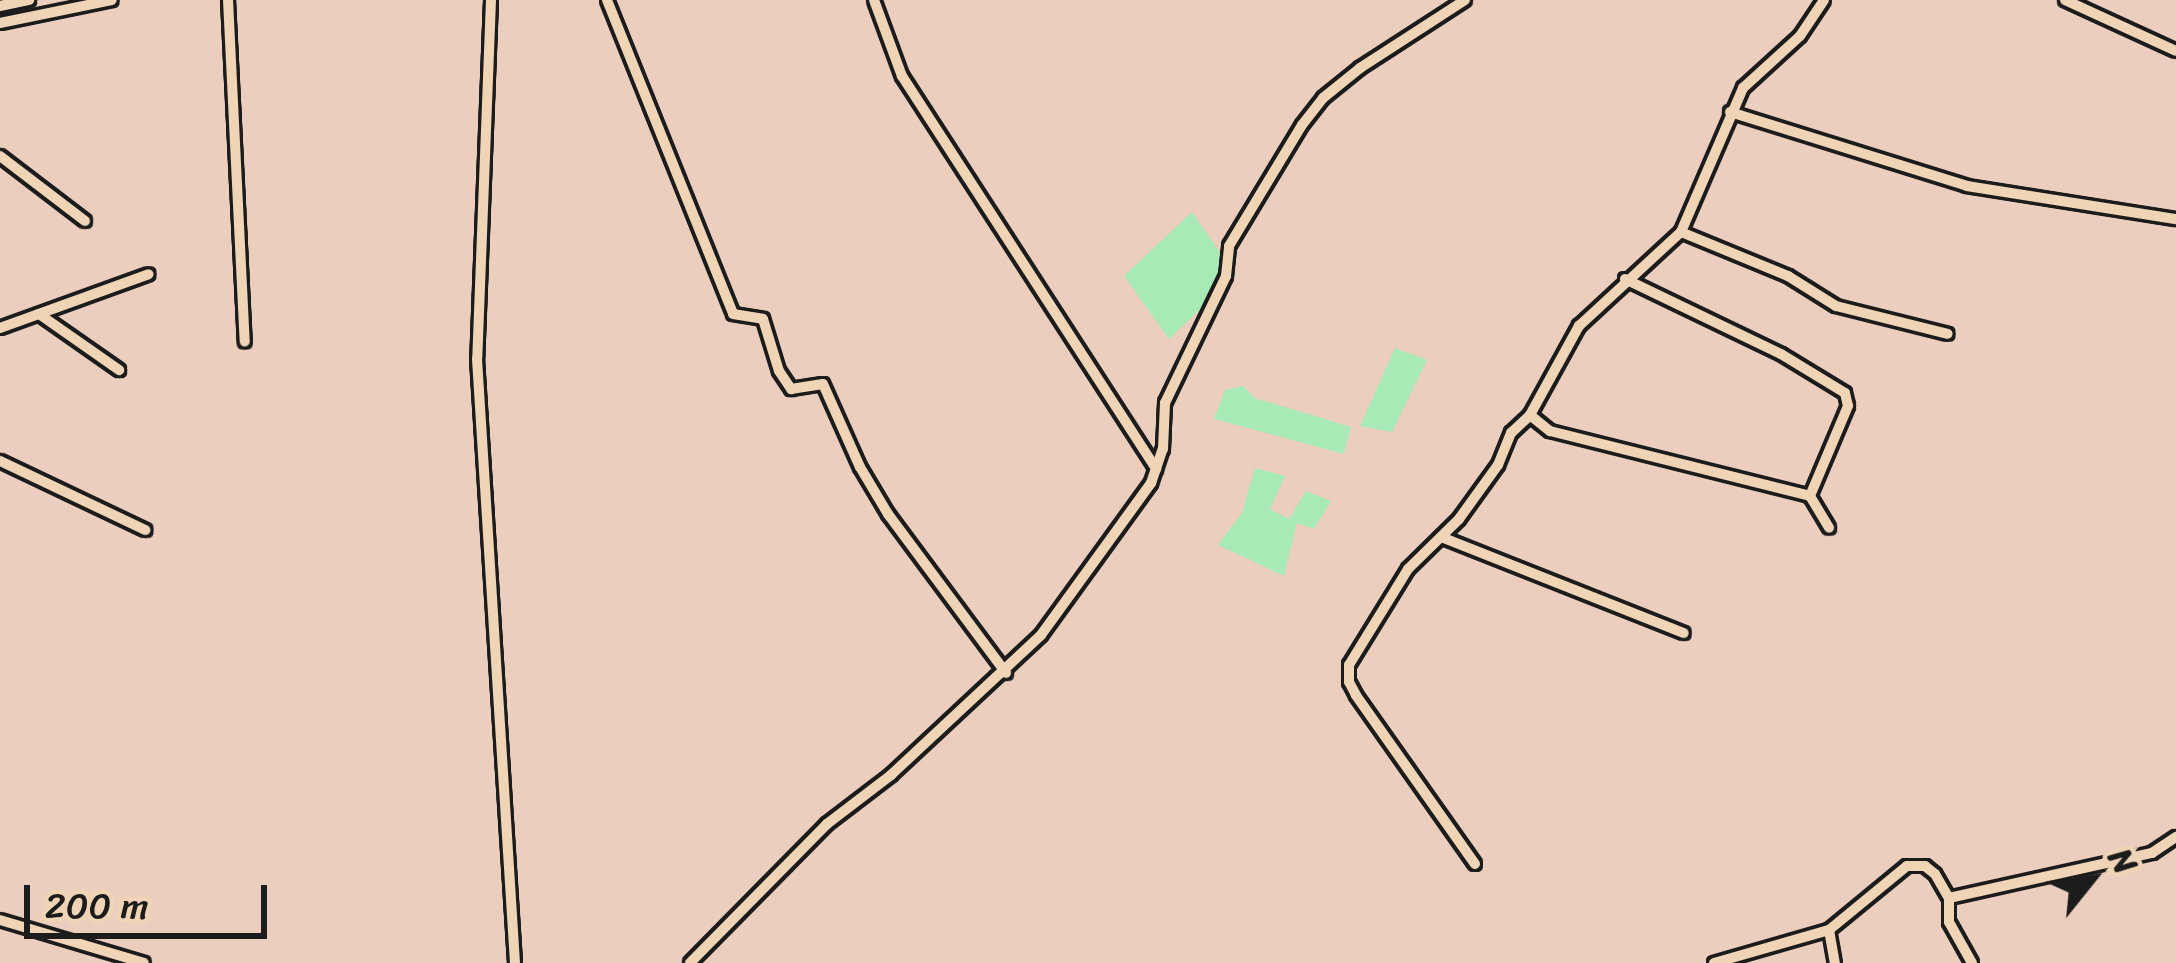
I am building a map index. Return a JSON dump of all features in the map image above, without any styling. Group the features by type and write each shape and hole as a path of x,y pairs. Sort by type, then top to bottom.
{"street":[{"path":"0,6 29,0"},
{"path":"0,23 112,0"},
{"path":"228,0 245,341"},
{"path":"491,0 477,359 515,963"},
{"path":"608,0 733,314 763,319 779,371 791,389 823,384 887,514 1006,673"},
{"path":"874,0 902,76 1156,469"},
{"path":"690,963 827,824 891,775 1006,673 1041,635 1156,469 1165,403 1226,276 1235,231 1302,125 1322,98 1360,68 1466,0"},
{"path":"1475,864 1348,682 1349,665 1408,569 1472,502 1498,465 1511,433 1530,415 1579,326 1625,278 1681,232 1743,88 1800,36 1824,0"},
{"path":"2066,0 2176,51"},
{"path":"1730,112 1966,186 2176,219"},
{"path":"0,156 85,221"},
{"path":"1681,232 1788,276 1836,306 1948,334"},
{"path":"0,328 149,274"},
{"path":"1625,278 1781,354 1845,393 1849,406 1810,496"},
{"path":"39,314 119,370"},
{"path":"1530,415 1550,430 1810,496 1829,528"},
{"path":"0,461 146,530"},
{"path":"1441,537 1684,633"},
{"path":"1949,898 2152,854 2176,837"},
{"path":"1714,963 1828,930 1907,866 1925,866 1949,898 1949,922 1972,963"},
{"path":"0,920 144,963"},
{"path":"1828,930 1835,963"}],"green space":[{"path":"1192,212 1236,276 1169,339 1124,276"},
{"path":"1395,348 1427,360 1392,432 1360,426"},
{"path":"1243,386 1255,398 1351,427 1344,454 1214,419 1225,390"},
{"path":"1255,468 1285,476 1270,509 1289,519 1306,491 1331,501 1314,529 1297,523 1284,576 1218,545 1242,513"}]}
